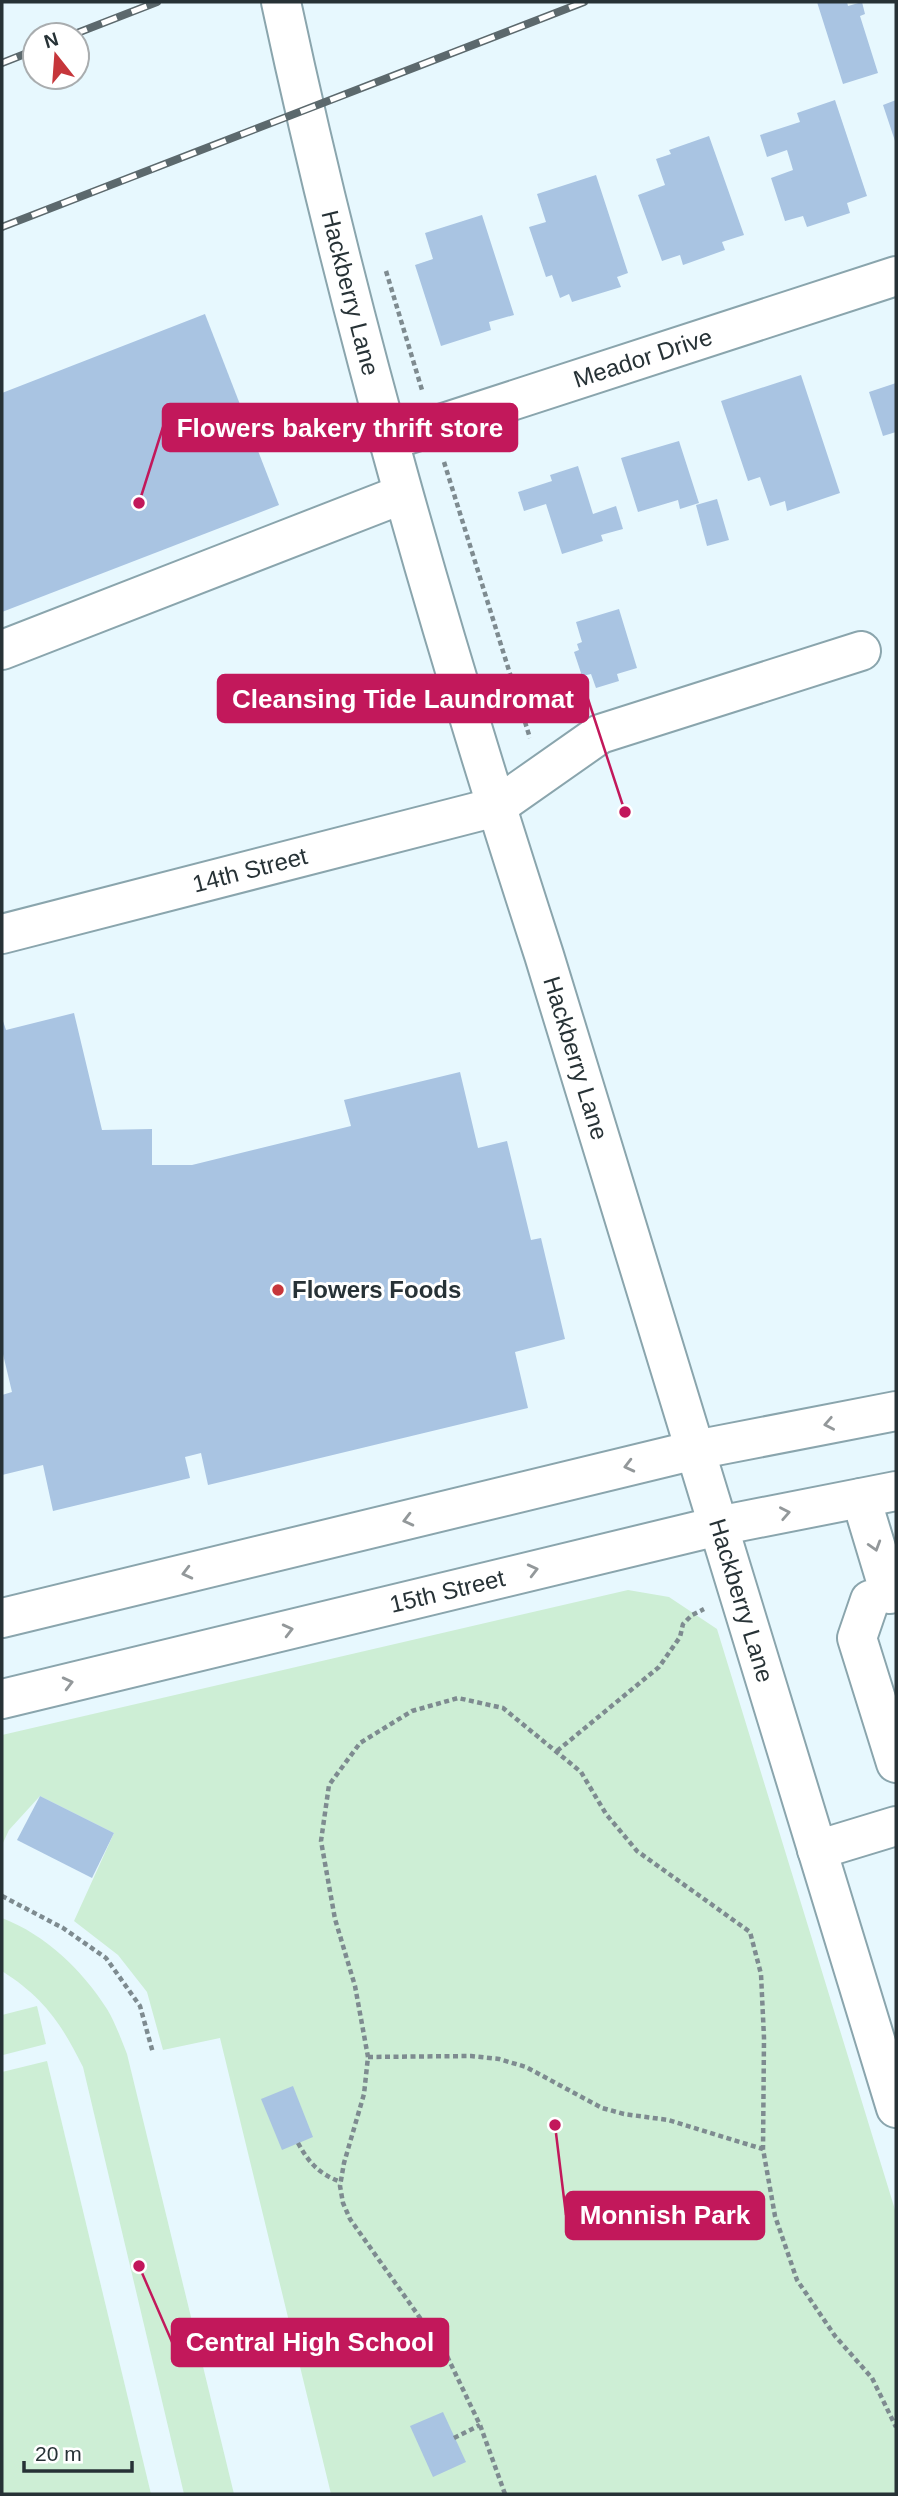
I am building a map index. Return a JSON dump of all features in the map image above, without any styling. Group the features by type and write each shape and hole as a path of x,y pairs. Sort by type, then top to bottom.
{"main road":[{"name":"Hackberry Lane","path":"281,2 304,110 403,494 496,807 544,955 896,2108"},
{"name":"Meador Drive","path":"388,440 896,276"},
{"path":"2,650 403,494"},
{"path":"496,807 600,734 861,651"},
{"name":"14th Street","path":"2,934 496,807"},
{"path":"2,1618 695,1450 896,1411"},
{"path":"878,1494 885,1595 896,1688"},
{"name":"15th Street","path":"2,1699 718,1526 878,1494"},
{"path":"885,1595 856,1638 896,1763"},
{"path":"817,1850 896,1826"}],"path":[{"path":"557,1751 659,1667 680,1637 683,1624 692,1615 710,1606"},
{"path":"505,2494 480,2425 447,2356 350,2220 343,2203 341,2182 364,2094 368,2057 355,1986 335,1919 321,1841 329,1785 360,1743 412,1711 458,1698 503,1708 557,1751 581,1772 606,1814 637,1851 750,1932 761,1974 764,2038 763,2148 775,2217 797,2280 835,2336 872,2378 896,2427"},
{"path":"2,1896 63,1928 106,1958 140,2006 153,2053"},
{"path":"368,2057 471,2056 499,2059 526,2067 602,2108 624,2115 668,2120 763,2148"},
{"path":"298,2143 317,2171 341,2182"},
{"path":"454,2438 480,2425"}],"green space":[{"path":"628,1590 669,1597 717,1629 896,2213 896,2494 331,2494 220,2038 163,2050 147,1992 118,1955 74,1921 114,1833 40,1796 9,1830 2,1845 2,1735"},
{"path":"2,1918 33,1934 62,1955 86,1981 113,2019 127,2054 234,2494 184,2494 83,2067 50,2013 29,1991 2,1971"},
{"path":"37,2006 46,2044 3,2055 2,2015"},
{"path":"47,2061 151,2494 2,2494 2,2072"}],"building":[{"path":"817,2 847,2 848,6 862,2 865,14 860,16 878,73 843,84"},
{"path":"835,100 867,196 847,203 850,213 807,227 803,216 785,221 771,178 793,170 787,150 767,157 760,135 800,122 797,113"},
{"path":"896,100 896,144 883,105"},
{"path":"709,136 744,235 722,242 725,250 683,265 680,255 662,261 638,195 665,185 656,159 671,154 669,150"},
{"path":"596,175 628,273 617,277 621,287 572,302 569,294 560,298 552,275 546,277 529,227 546,222 537,194"},
{"path":"482,215 514,315 489,322 491,330 441,346 415,265 433,259 425,233"},
{"path":"205,314 279,505 2,612 2,393"},
{"path":"801,375 840,493 787,511 785,501 770,506 760,477 748,481 721,401"},
{"path":"896,383 896,432 883,436 869,392"},
{"path":"679,441 699,503 680,509 678,500 638,512 621,458"},
{"path":"578,466 593,514 616,506 623,529 601,535 603,541 562,554 546,504 524,511 518,492 552,481 550,475"},
{"path":"717,499 729,540 707,546 696,505"},
{"path":"619,609 637,668 617,674 619,681 596,688 591,674 582,676 574,652 579,650 577,644 582,642 576,622"},
{"name":"Flowers Foods","path":"74,1013 102,1130 152,1129 152,1165 192,1165 351,1126 344,1100 460,1072 478,1148 507,1141 531,1240 541,1238 565,1339 515,1352 528,1408 208,1485 201,1453 185,1457 190,1478 53,1511 43,1465 2,1475 2,1395 12,1392 2,1350 2,1018 6,1030"},
{"path":"40,1796 114,1833 92,1878 17,1840"},
{"path":"293,2086 313,2137 282,2150 261,2099"},
{"path":"443,2412 466,2462 433,2477 410,2426"}],"railway":[{"path":"91,28 157,2"},
{"path":"2,227 584,2"},
{"path":"2,63 21,56"}],"place":[{"name":"Flowers bakery thrift store","path":"139,503"},
{"name":"Cleansing Tide Laundromat","path":"625,812"},
{"name":"Flowers Foods","path":"278,1290"},
{"name":"Monnish Park","path":"555,2125"},
{"name":"Central High School","path":"139,2266"}]}
